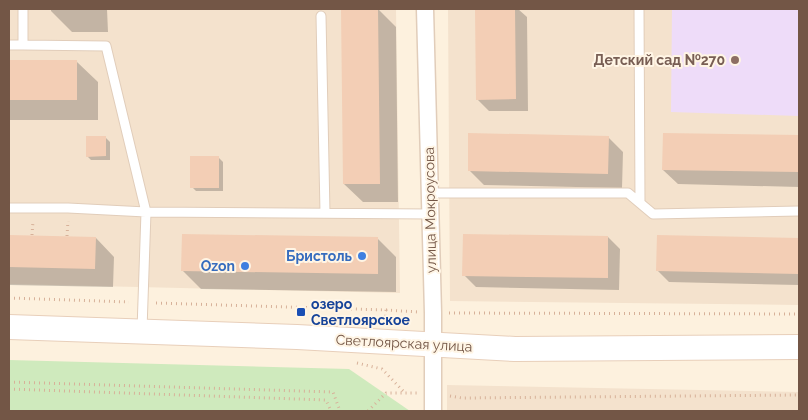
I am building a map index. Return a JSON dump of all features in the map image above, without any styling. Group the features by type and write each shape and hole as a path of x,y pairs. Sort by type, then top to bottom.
{"main road":[{"name":"Светлоярская улица","path":"9,327 515,349 799,347"}],"street":[{"name":"улица Мокроусова","path":"425,9 433,313 433,411"}],"lane":[{"path":"23,9 23,45"},
{"path":"639,9 640,203"},
{"path":"321,16 324,213"},
{"path":"9,45 106,46 146,212 142,332"},
{"path":"430,194 628,193 653,214 799,211"},
{"path":"9,208 68,208 146,212 430,214"}],"path":[{"path":"9,298 433,313 799,314"},
{"path":"382,369 386,310"},
{"path":"348,360 382,369 406,393"},
{"path":"9,382 333,392 340,411"},
{"path":"9,389 326,400 331,411"},
{"path":"368,411 386,393 433,393 462,398 799,395"}],"shaded area":[{"path":"9,9 396,9 400,293 9,284"},
{"path":"448,9 799,9 799,305 450,301"},
{"name":"Детский сад №270","path":"672,9 799,9 799,116 671,112"},
{"path":"447,385 799,392 799,411 447,411"}],"green space":[{"path":"9,360 349,369 410,411 9,411"}],"building":[{"path":"341,9 378,9 380,184 343,184"},
{"path":"475,9 515,9 516,99 476,100"},
{"path":"9,60 77,60 77,100 9,100"},
{"path":"468,133 609,136 608,174 468,171"},
{"path":"663,133 799,135 799,172 662,170"},
{"path":"86,136 106,136 106,156 86,157"},
{"path":"190,156 219,156 219,188 190,188"},
{"path":"182,234 378,237 378,274 181,271"},
{"path":"463,234 608,236 608,278 462,276"},
{"path":"9,235 96,237 95,269 9,267"},
{"path":"657,235 799,238 799,274 656,271"}],"place":[{"name":"Детский сад №270","path":"735,60"},
{"name":"Бристоль","path":"362,256"},
{"name":"Ozon","path":"245,266"},
{"name":"озеро Светлоярское","path":"301,312"}]}
